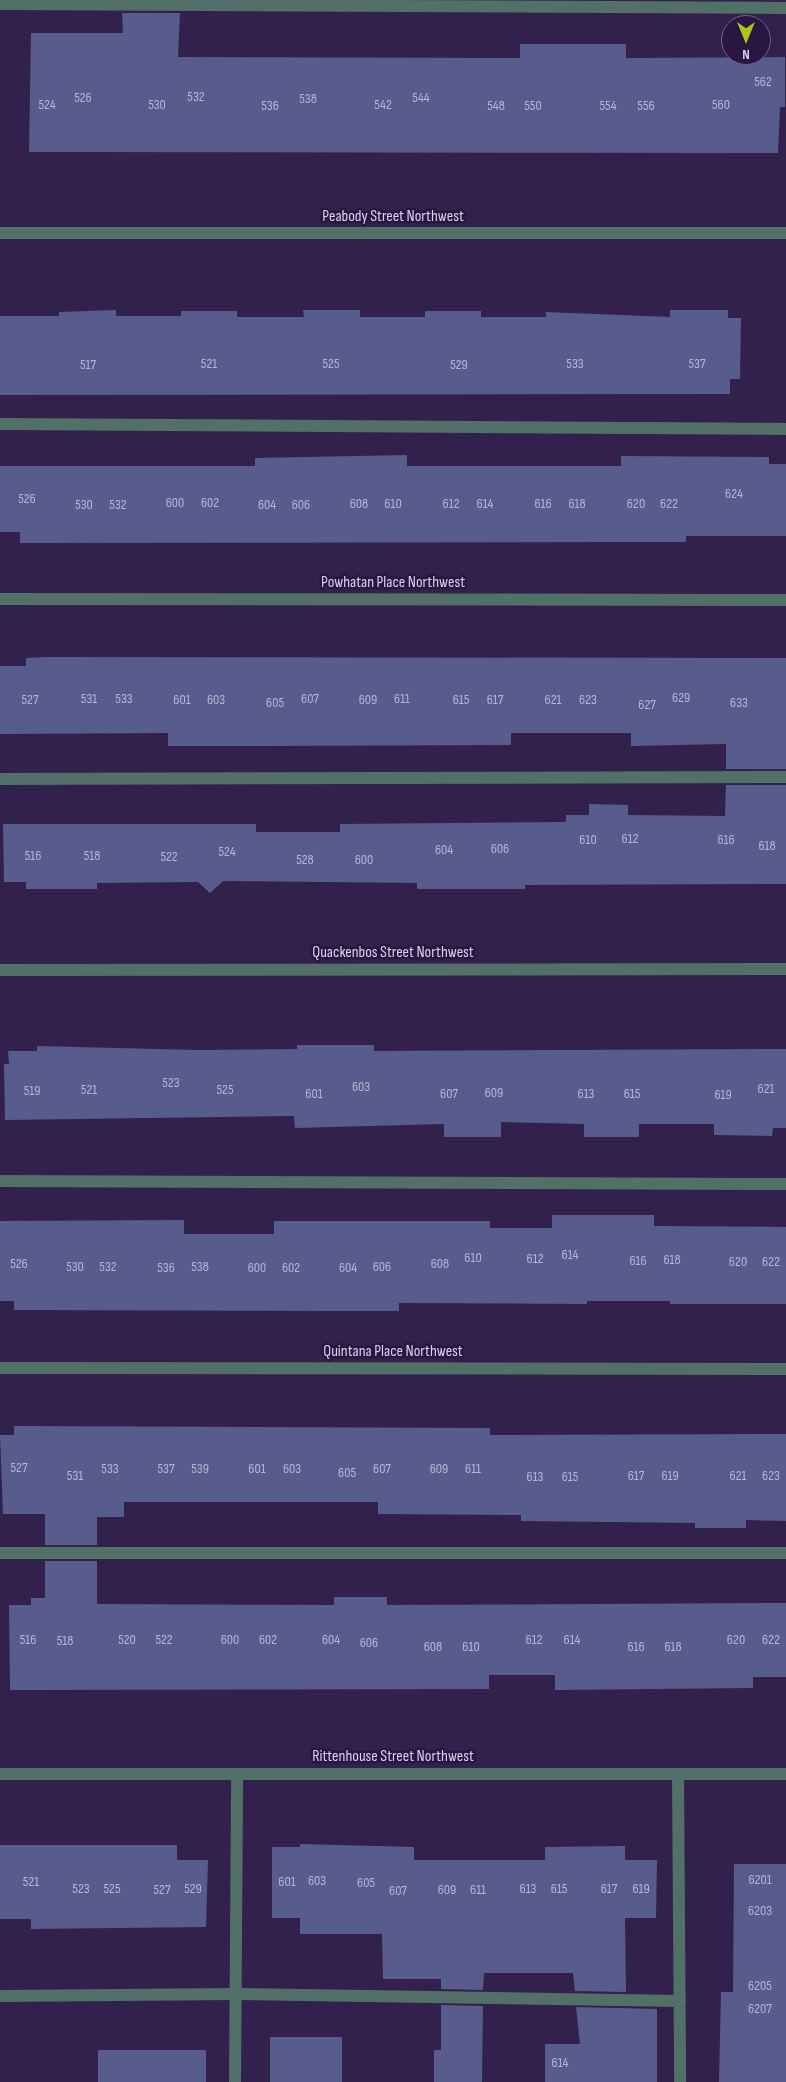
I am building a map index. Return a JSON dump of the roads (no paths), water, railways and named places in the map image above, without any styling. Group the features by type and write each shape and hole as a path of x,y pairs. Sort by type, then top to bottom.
{"street":[{"path":"0,4 786,8"},
{"name":"Peabody Street Northwest","path":"0,233 786,233"},
{"path":"0,424 786,429"},
{"name":"Powhatan Place Northwest","path":"0,599 786,600"},
{"path":"0,779 786,777"},
{"name":"Quackenbos Street Northwest","path":"0,970 786,969"},
{"path":"0,1181 786,1184"},
{"name":"Quintana Place Northwest","path":"0,1368 786,1369"},
{"path":"0,1553 786,1553"},
{"name":"Rittenhouse Street Northwest","path":"0,1774 786,1774"},
{"path":"235,2082 238,1774"},
{"path":"678,1774 680,2082"},
{"path":"0,1996 236,1994 680,2000"}]}
